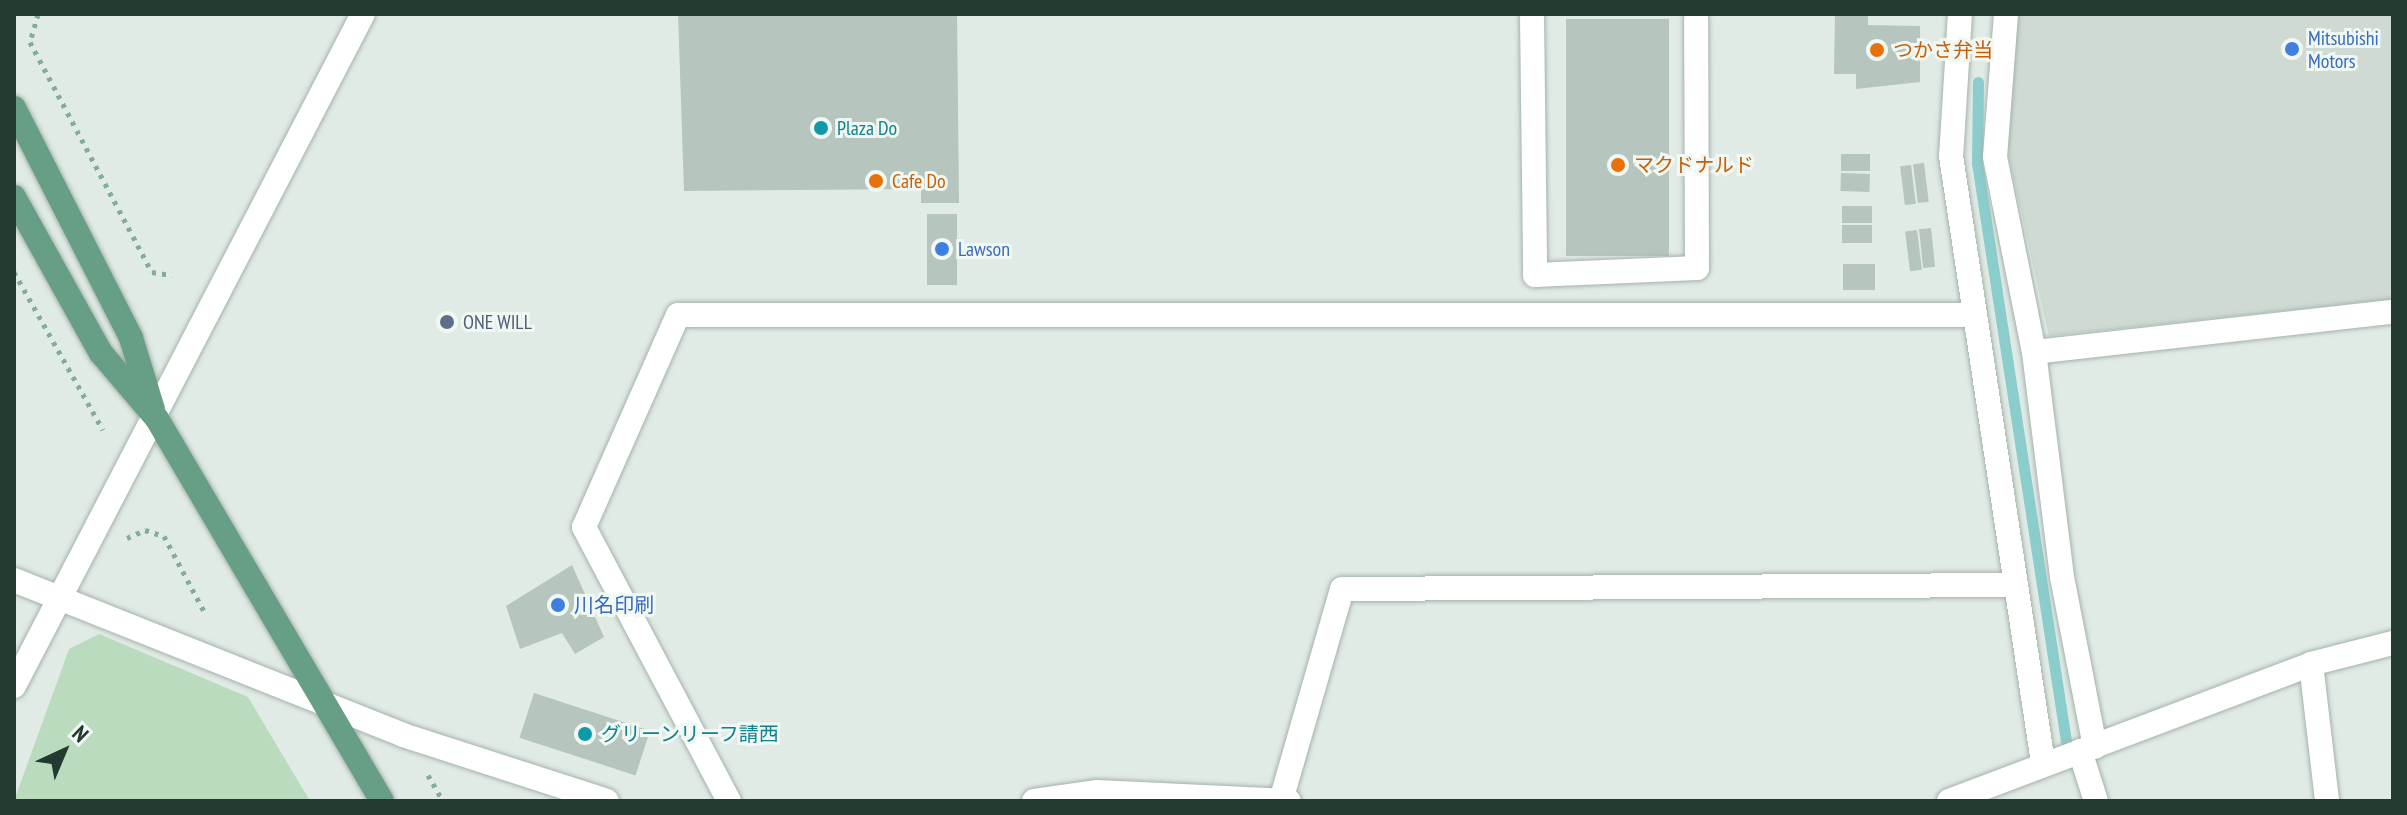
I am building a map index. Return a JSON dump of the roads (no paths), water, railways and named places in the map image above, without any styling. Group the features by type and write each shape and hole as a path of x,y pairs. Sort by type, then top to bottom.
{"main road":[{"path":"14,108 131,338 157,419"},
{"path":"14,197 101,353 157,419 382,801"}],"street":[{"path":"14,686 157,419 363,14"},
{"path":"1532,14 1535,275 1697,268 1696,19"},
{"path":"1960,14 1951,156 2012,585 2043,763"},
{"path":"2006,14 1995,157 2034,352 2062,577 2096,801"},
{"path":"2034,352 2393,312"},
{"path":"729,801 584,527 678,315 1972,315"},
{"path":"14,580 58,602 320,698 403,735 607,801"},
{"path":"1034,801 1097,792 1286,799 1342,589 2012,585"},
{"path":"1949,801 2311,664 2393,643"},
{"path":"2311,664 2327,801"}],"waterway":[{"path":"1978,82 1977,163 2066,741"}],"place":[{"name":"Mitsubishi Motors","path":"2292,49"},
{"name":"つかさ弁当","path":"1877,50"},
{"name":"Plaza Do","path":"821,128"},
{"name":"マクドナルド","path":"1618,165"},
{"name":"Cafe Do","path":"876,181"},
{"name":"Lawson","path":"942,249"},
{"name":"ONE WILL","path":"447,322"},
{"name":"川名印刷","path":"558,605"},
{"name":"グリーンリーフ請西","path":"585,734"}]}
